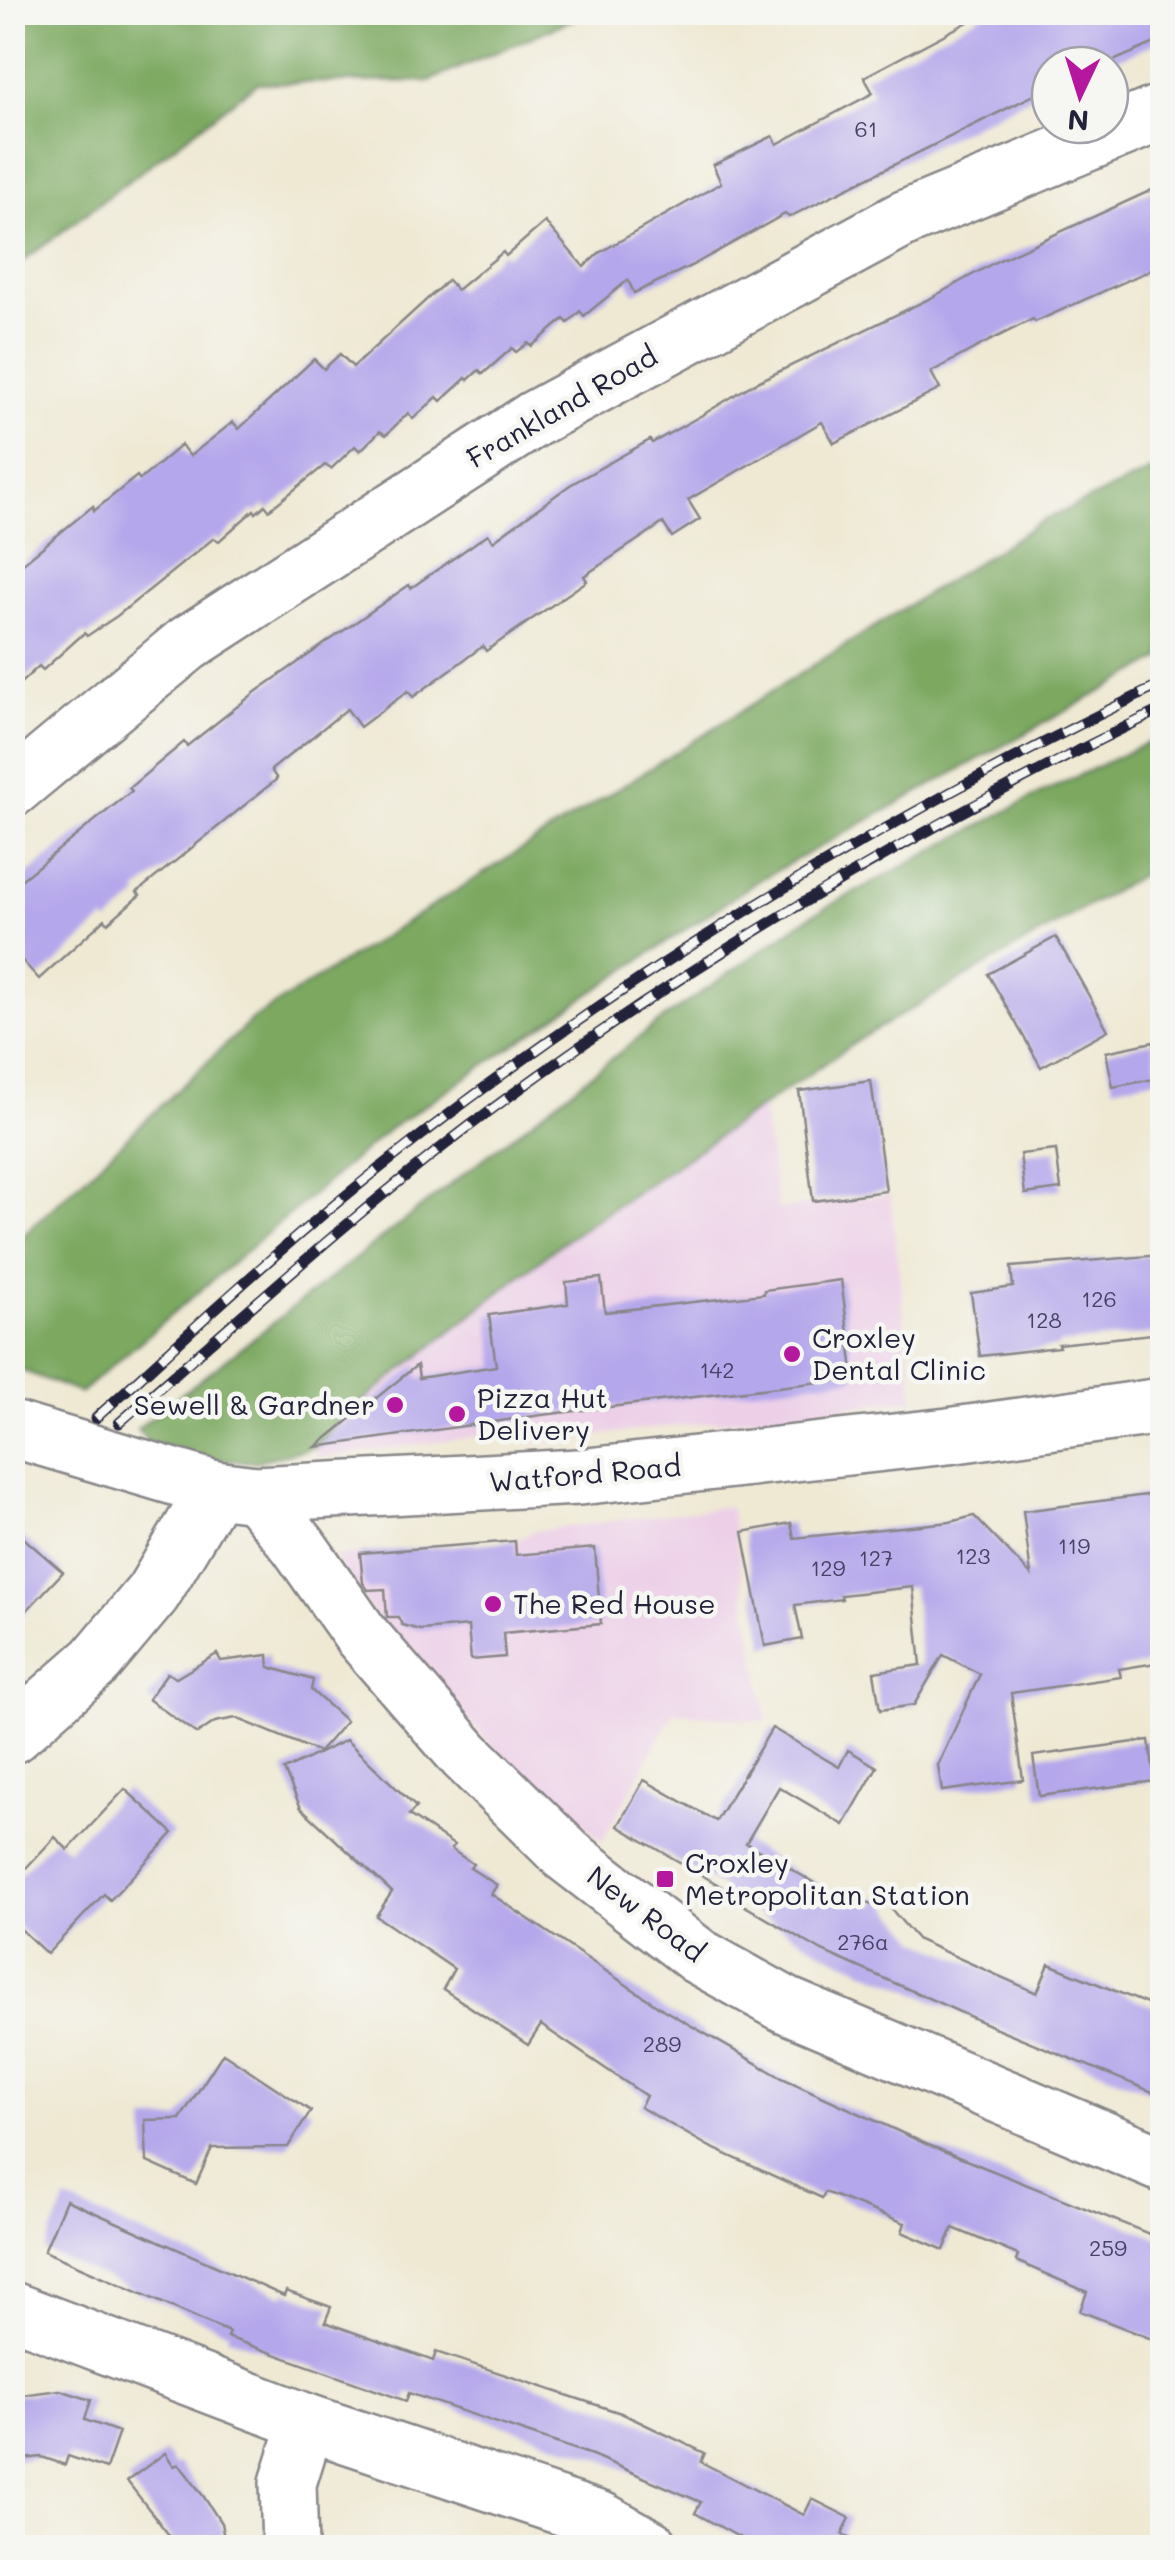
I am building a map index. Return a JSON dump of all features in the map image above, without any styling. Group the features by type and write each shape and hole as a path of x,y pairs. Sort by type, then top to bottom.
{"street":[{"name":"Frankland Road","path":"12,788 187,644 534,419 904,219 1162,112"},
{"name":"Watford Road","path":"12,1430 236,1492 579,1477 948,1436 1162,1406"},
{"path":"12,1734 96,1661 236,1492"},
{"name":"New Road","path":"236,1492 298,1545 361,1636 465,1756 567,1854 698,1956 786,2006 1162,2164"},
{"path":"12,2310 307,2422 601,2520 652,2548"},
{"path":"290,2548 288,2484 307,2422"}],"shaded area":[{"path":"762,1106 778,1209 890,1195 914,1399 529,1443 526,1430 317,1458 316,1447 343,1417 560,1244"},
{"path":"730,1506 767,1722 674,1712 602,1841 497,1752 375,1616 334,1556 515,1541 535,1531"}],"green space":[{"path":"13,12 588,13 429,81 257,83 13,269"},
{"path":"1162,466 1162,658 756,882 388,1130 80,1393 13,1367 13,1245 253,1019 1042,521"},
{"path":"1162,736 1162,863 865,1036 560,1244 343,1417 316,1447 254,1462 198,1458 148,1442 137,1429 656,1024 812,915 1039,794"}],"building":[{"path":"987,12 1162,12 1162,40 1130,54 1130,45 1030,45 1030,97 789,217 785,214 634,293 628,280 584,316 580,311 568,323 564,319 532,346 528,343 516,352 512,348 483,374 479,370 466,378 413,419 408,413 386,435 380,431 360,451 355,446 331,469 325,465 269,510 265,505 256,513 254,510 219,541 214,538 117,616 87,636 84,633 43,670 39,666 12,691 12,572 93,506 94,511 137,476 140,480 181,445 190,456 233,422 239,429 314,359 324,369 340,354 353,367 448,280 457,290 503,252 506,256 545,222 584,267 599,253 721,183 713,165 773,136 777,144 873,93 864,77"},
{"path":"1154,189 1162,208 1162,265 1035,322 1033,319 931,372 940,389 834,443 822,422 688,500 700,519 672,537 663,523 584,576 587,581 486,651 483,646 413,697 408,691 360,727 347,709 271,770 277,779 137,892 140,895 108,923 105,919 39,979 12,949 12,887 132,791 129,788 184,742 187,746 257,691 409,585 411,588 488,534 493,541 570,485 753,384 931,298 997,261"},
{"path":"1056,937 1108,1030 1041,1067 988,974"},
{"path":"1153,1042 1159,1078 1113,1087 1106,1052"},
{"path":"871,1081 886,1191 813,1201 799,1091"},
{"path":"1056,1150 1061,1189 1025,1194 1020,1154"},
{"path":"1162,1255 1162,1333 980,1356 971,1293 1013,1287 1011,1267"},
{"path":"601,1278 605,1312 764,1294 764,1290 841,1280 854,1378 316,1447 417,1365 419,1378 496,1366 489,1315 568,1304 566,1282"},
{"path":"1162,1493 1162,1662 1119,1669 1121,1677 1011,1693 1023,1780 942,1791 938,1765 980,1674 943,1655 914,1705 880,1710 874,1672 921,1665 913,1587 795,1605 802,1639 765,1646 743,1532 791,1523 794,1538 950,1522 974,1516 1031,1575 1023,1511"},
{"path":"12,1528 63,1572 12,1626"},
{"name":"The Red House","path":"515,1541 516,1555 595,1548 601,1624 503,1633 505,1657 471,1660 468,1626 420,1630 402,1625 398,1617 387,1617 385,1589 368,1590 363,1583 360,1553"},
{"path":"217,1654 221,1661 268,1655 269,1667 313,1680 311,1690 346,1721 319,1752 236,1718 215,1722 197,1734 148,1699 167,1673 176,1678"},
{"path":"772,1728 839,1767 848,1750 877,1767 844,1825 779,1787 746,1843 849,1903 852,1897 874,1906 879,1895 918,1940 1037,1993 1049,1964 1162,2010 1162,2096 822,1951 618,1826 644,1780 716,1821"},
{"path":"346,1740 416,1807 409,1815 454,1845 451,1849 473,1864 470,1868 497,1885 491,1894 664,2010 782,2078 926,2144 1162,2239 1162,2343 1080,2311 1087,2292 1016,2261 1018,2255 953,2228 944,2250 902,2232 905,2223 825,2192 822,2198 710,2147 640,2107 646,2096 541,2025 528,2045 443,1989 454,1969 376,1916 392,1892 301,1808 284,1770"},
{"path":"1149,1740 1155,1781 1039,1796 1033,1756"},
{"path":"125,1789 173,1833 110,1900 104,1894 47,1954 12,1921 12,1883 55,1837 68,1850"},
{"path":"223,2053 311,2111 288,2147 212,2148 196,2184 147,2162 145,2120 180,2119"},
{"path":"66,2200 284,2296 286,2291 331,2307 325,2322 433,2361 436,2352 621,2413 705,2453 701,2462 804,2515 812,2499 850,2518 842,2534 868,2548 759,2548 695,2513 701,2502 592,2455 409,2393 406,2401 227,2337 229,2332 44,2251"},
{"path":"60,2390 91,2400 85,2420 119,2432 106,2469 68,2456 65,2465 42,2457 12,2460 12,2396"},
{"path":"165,2453 174,2466 179,2464 221,2523 226,2548 179,2548 127,2481"}],"railway":[{"path":"96,1418 327,1211 522,1060 728,922 835,858 943,796 1162,684"},
{"path":"119,1423 407,1175 585,1043 745,938 908,841 1162,709"}],"place":[{"name":"Croxley Dental Clinic","path":"792,1354"},
{"name":"Sewell & Gardner","path":"395,1405"},
{"name":"Pizza Hut Delivery","path":"457,1414"},
{"name":"The Red House","path":"493,1604"},
{"name":"Croxley Metropolitan Station","path":"665,1879"}]}
